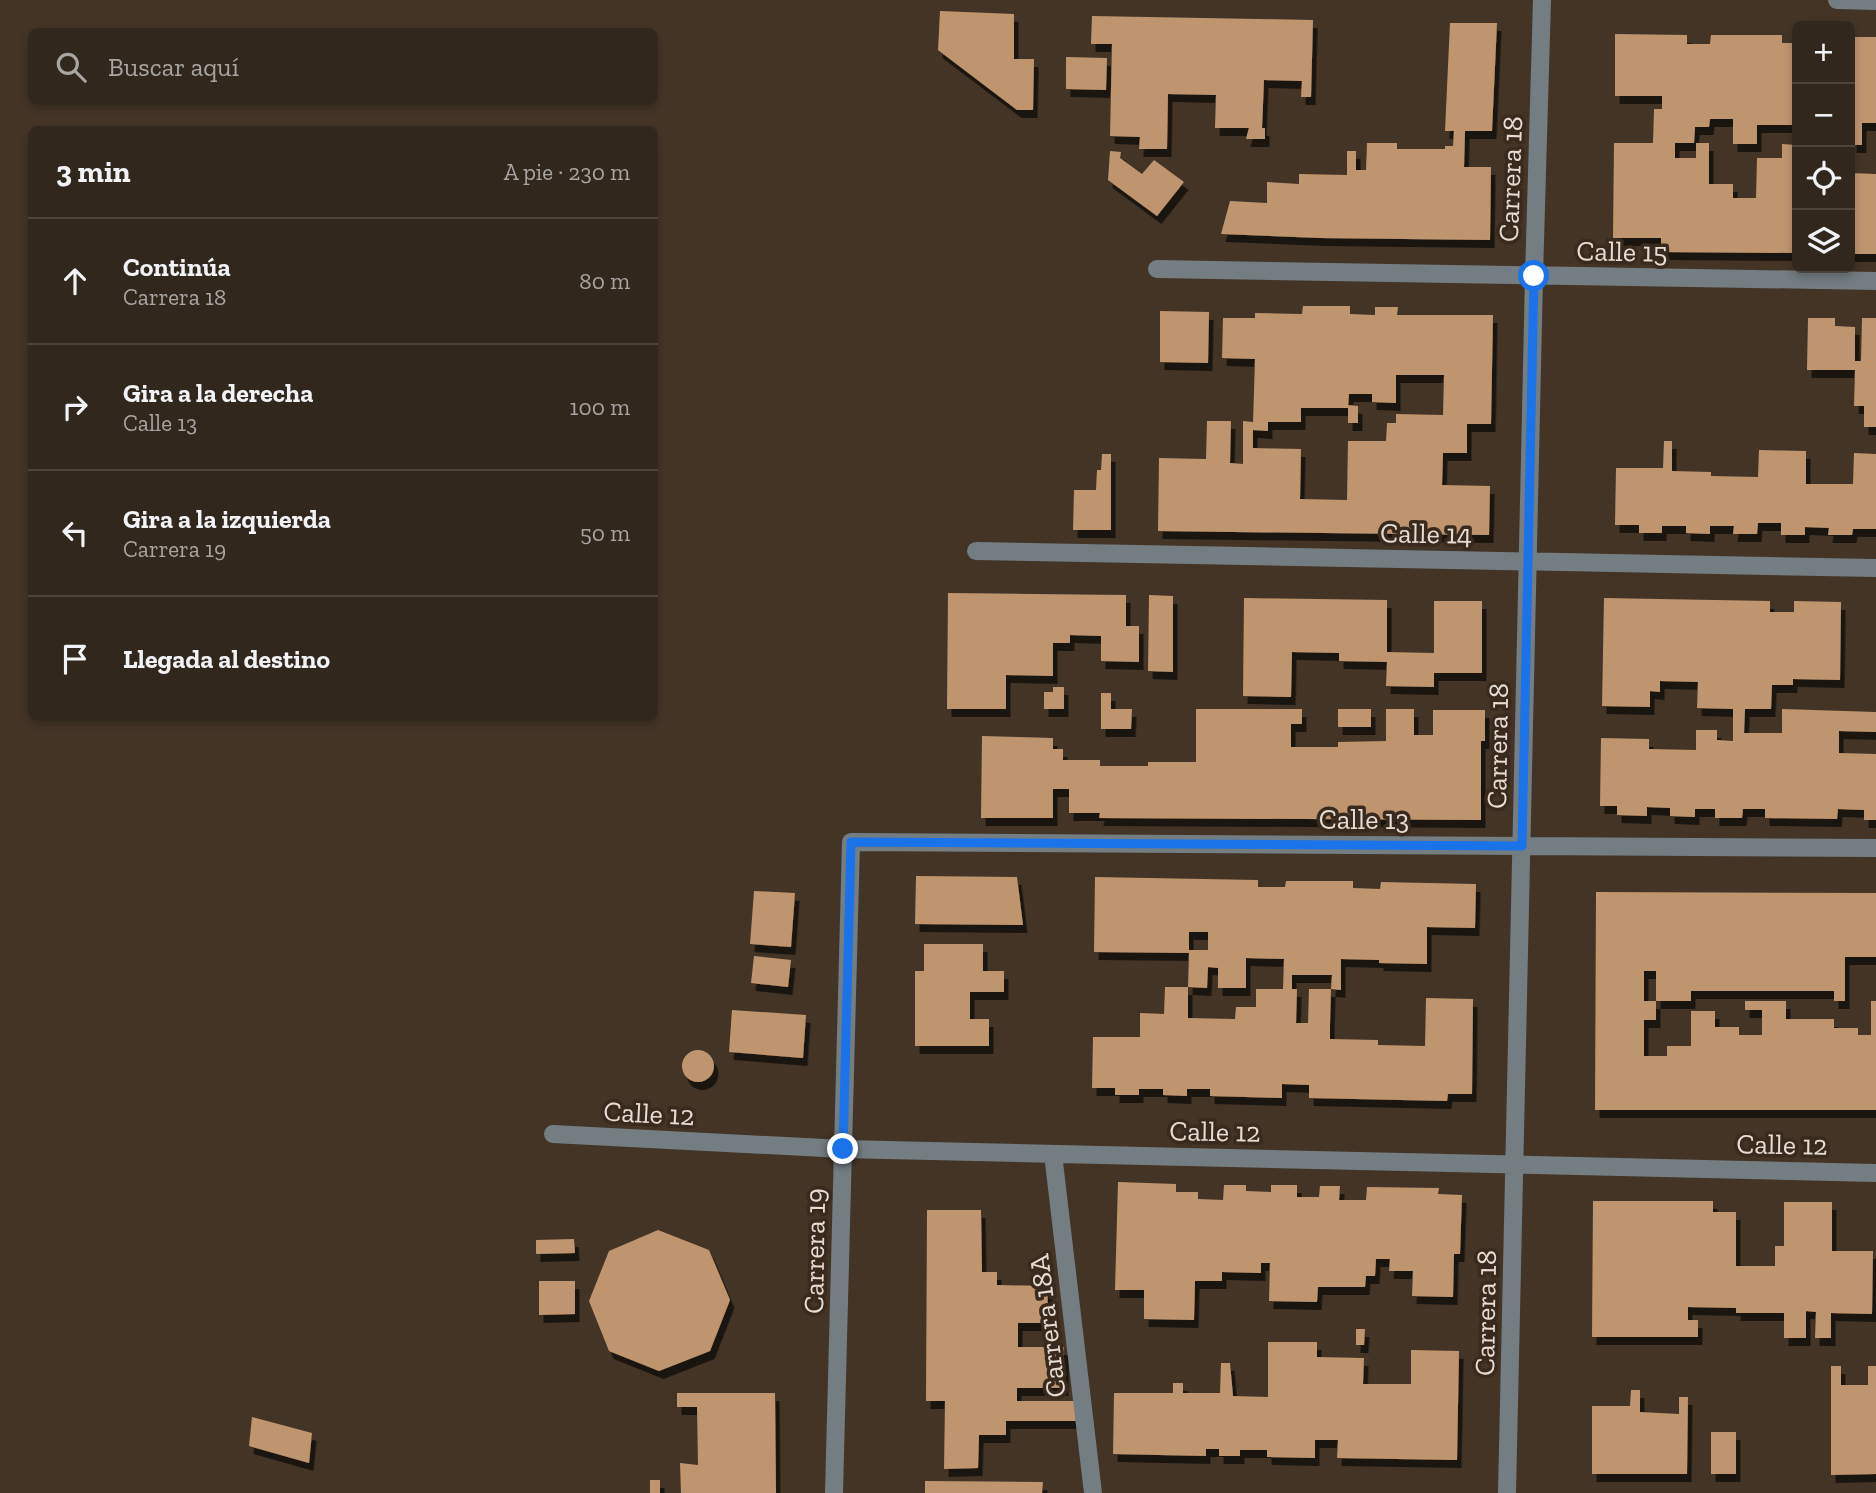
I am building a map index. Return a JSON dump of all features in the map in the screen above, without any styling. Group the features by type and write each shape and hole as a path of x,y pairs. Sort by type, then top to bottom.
{"street":[{"name":"Carrera 18","path":"1507,1493 1542,0"},
{"path":"1837,0 1876,1"},
{"name":"Calle 15","path":"1157,269 1876,281"},
{"name":"Calle 14","path":"976,551 1876,568"},
{"name":"Calle 13","path":"851,842 1876,848"},
{"name":"Carrera 19","path":"834,1493 851,842"},
{"name":"Calle 12","path":"553,1134 843,1149 1876,1173"},
{"name":"Carrera 18A","path":"1054,1154 1093,1493"}],"building":[{"path":"940,11 1014,14 1014,59 1034,59 1033,110 1017,110 938,50"},
{"path":"1092,16 1313,20 1311,97 1301,97 1302,81 1264,80 1262,128 1265,128 1265,139 1246,139 1249,128 1215,128 1216,95 1168,94 1167,149 1139,149 1140,137 1110,136 1112,44 1091,44"},
{"path":"1450,23 1497,23 1492,131 1465,131 1464,167 1491,167 1490,240 1221,234 1230,201 1267,203 1267,182 1299,184 1299,174 1347,175 1347,151 1356,151 1356,170 1366,170 1367,143 1397,143 1397,149 1445,149 1445,146 1453,146 1454,131 1445,131"},
{"path":"1615,34 1687,35 1687,44 1710,44 1711,35 1782,35 1782,43 1792,43 1792,125 1757,125 1757,144 1733,144 1733,119 1710,119 1709,127 1695,127 1694,143 1675,143 1675,158 1696,158 1696,143 1709,143 1709,184 1733,184 1733,198 1756,198 1757,158 1782,158 1782,144 1792,145 1792,253 1661,252 1661,238 1613,238 1614,143 1653,143 1654,109 1662,109 1662,96 1615,96"},
{"path":"1855,37 1876,37 1876,123 1862,123 1862,145 1855,145"},
{"path":"1066,57 1107,58 1106,90 1066,89"},
{"path":"1110,151 1121,152 1120,158 1142,174 1154,160 1184,182 1157,216 1108,180"},
{"path":"1855,173 1876,174 1876,254 1855,254"},
{"path":"1303,306 1350,306 1350,314 1375,315 1375,307 1398,307 1397,315 1493,315 1491,424 1467,424 1467,453 1443,453 1442,485 1490,486 1489,535 1158,531 1159,458 1206,459 1207,421 1231,421 1230,463 1243,464 1243,421 1253,422 1255,359 1222,358 1223,318 1255,318 1255,313 1302,314","holes":["1396,375 1444,375 1443,415 1396,414 1396,423 1387,423 1386,441 1348,441 1347,500 1300,499 1301,449 1253,448 1253,430 1268,431 1268,422 1301,422 1301,408 1348,408 1349,394 1372,394 1372,402 1396,403"]},
{"path":"1160,311 1209,312 1208,363 1160,362"},
{"path":"1808,318 1835,318 1835,326 1855,327 1855,361 1861,361 1862,318 1876,318 1876,427 1864,427 1864,406 1854,406 1855,370 1807,370"},
{"path":"1348,405 1358,406 1358,423 1348,423"},
{"path":"1664,441 1672,441 1672,471 1711,472 1711,476 1758,477 1759,450 1806,451 1806,484 1853,484 1854,453 1876,454 1876,529 1853,529 1852,535 1828,535 1829,528 1805,527 1805,535 1781,535 1781,523 1758,523 1757,534 1733,534 1734,526 1710,526 1710,534 1686,533 1686,526 1662,526 1662,533 1639,533 1639,525 1615,525 1616,468 1663,468"},
{"path":"1102,454 1111,454 1111,530 1073,530 1074,490 1096,490 1097,470 1101,470"},
{"path":"948,593 1126,595 1126,626 1139,626 1139,662 1101,661 1101,636 1070,635 1070,643 1053,643 1053,676 1006,675 1006,709 947,709"},
{"path":"1149,595 1173,596 1173,672 1148,671"},
{"path":"1244,598 1387,600 1387,652 1434,653 1434,601 1482,601 1482,673 1434,673 1434,687 1386,686 1387,662 1339,661 1339,653 1292,652 1291,697 1243,696"},
{"path":"1604,598 1770,601 1770,612 1794,612 1794,601 1841,602 1840,680 1793,679 1793,685 1772,685 1771,709 1745,709 1744,733 1782,733 1782,709 1876,712 1876,732 1839,731 1839,753 1876,754 1876,820 1864,820 1864,810 1838,809 1837,819 1765,818 1765,809 1743,809 1742,818 1715,818 1715,809 1695,809 1695,817 1670,816 1670,808 1647,807 1647,816 1617,815 1617,806 1600,806 1601,738 1649,739 1649,749 1696,750 1696,730 1717,730 1717,740 1733,741 1733,709 1697,708 1698,682 1660,681 1660,692 1650,691 1650,707 1602,706"},
{"path":"1053,687 1064,687 1064,709 1044,709 1044,692 1053,692"},
{"path":"1101,693 1111,693 1111,709 1132,709 1131,729 1101,729"},
{"path":"1196,709 1302,709 1302,724 1291,724 1291,747 1338,747 1338,742 1386,741 1386,709 1414,709 1414,735 1433,735 1433,710 1485,710 1485,741 1481,741 1481,820 1099,818 1100,813 1069,813 1069,789 1053,789 1053,818 981,818 982,736 1053,738 1053,749 1063,749 1063,760 1100,760 1100,766 1196,762"},
{"path":"1338,709 1371,709 1371,727 1338,727"},
{"path":"916,876 1017,877 1023,925 915,924"},
{"path":"1095,877 1258,880 1258,887 1285,887 1286,881 1353,881 1353,888 1380,889 1381,882 1476,884 1475,928 1427,927 1427,964 1341,959 1341,990 1331,989 1330,1024 1330,1039 1378,1040 1378,1045 1425,1046 1426,998 1473,999 1472,1094 1448,1094 1447,1101 1309,1098 1309,1085 1282,1084 1282,1098 1210,1096 1210,1089 1187,1089 1187,1096 1163,1095 1163,1089 1139,1089 1139,1095 1115,1095 1115,1088 1092,1088 1093,1037 1140,1037 1140,1013 1164,1014 1165,987 1188,987 1189,953 1094,952","holes":["1189,932 1208,932 1208,950 1189,950","1246,958 1284,959 1283,989 1256,989 1256,1007 1236,1007 1235,1019 1188,1018 1188,987 1207,988 1208,967 1218,968 1218,988 1246,988","1292,975 1332,975 1331,989 1309,989 1308,1023 1296,1023 1297,989 1292,989"]},
{"path":"754,891 795,893 791,947 750,944"},
{"path":"1596,892 1876,893 1876,957 1845,957 1845,1001 1834,1001 1834,991 1691,991 1691,1001 1656,1001 1656,1020 1644,1020 1644,1056 1667,1056 1667,1046 1691,1046 1691,1011 1715,1011 1715,1027 1739,1027 1739,1035 1762,1035 1762,1010 1745,1010 1745,1001 1786,1001 1786,1019 1834,1019 1834,1028 1858,1028 1858,1035 1871,1035 1871,1001 1876,1001 1876,1110 1595,1110","holes":["1644,971 1656,971 1656,1001 1644,1001"]},
{"path":"924,944 983,944 983,971 1004,971 1004,992 970,992 970,1019 989,1019 989,1046 915,1046 915,971 924,971"},
{"path":"754,956 791,960 788,987 751,983"},
{"path":"732,1010 806,1015 803,1058 729,1052"},
{"path":"698,1050 709,1055 714,1066 709,1077 698,1082 687,1077 682,1066 687,1055"},
{"path":"1118,1182 1176,1184 1176,1192 1198,1192 1198,1199 1223,1200 1224,1185 1246,1185 1246,1191 1271,1192 1271,1185 1297,1185 1297,1197 1319,1197 1320,1186 1340,1186 1339,1200 1366,1200 1367,1187 1439,1188 1438,1194 1462,1195 1460,1254 1454,1254 1453,1297 1412,1296 1413,1271 1389,1271 1390,1259 1376,1259 1375,1276 1366,1276 1365,1287 1318,1287 1317,1302 1269,1301 1270,1263 1261,1263 1261,1273 1222,1272 1222,1281 1195,1281 1194,1320 1144,1319 1144,1290 1115,1290"},
{"path":"1593,1201 1713,1201 1713,1212 1736,1212 1736,1266 1775,1266 1775,1246 1784,1246 1784,1202 1832,1202 1832,1251 1873,1251 1872,1314 1831,1313 1831,1338 1815,1338 1816,1312 1806,1311 1806,1338 1784,1338 1784,1313 1736,1313 1736,1308 1688,1307 1688,1320 1698,1320 1698,1337 1592,1337"},
{"path":"927,1210 981,1210 982,1272 997,1272 997,1285 1048,1286 1047,1323 1018,1323 1018,1347 1064,1347 1064,1388 1017,1388 1017,1401 1077,1401 1079,1421 1006,1421 1006,1435 979,1435 978,1468 944,1469 945,1401 926,1401"},
{"path":"658,1230 709,1250 730,1300 710,1351 659,1371 609,1351 589,1301 609,1251"},
{"path":"574,1239 575,1253 536,1254 536,1240"},
{"path":"539,1281 575,1281 575,1314 539,1315"},
{"path":"1356,1329 1365,1329 1364,1345 1356,1345"},
{"path":"1268,1342 1317,1342 1317,1357 1364,1358 1363,1384 1411,1384 1411,1350 1459,1351 1457,1460 1337,1458 1338,1440 1315,1440 1315,1458 1267,1457 1267,1450 1240,1450 1240,1456 1219,1456 1219,1449 1206,1449 1206,1456 1113,1454 1114,1393 1173,1393 1173,1383 1183,1383 1183,1393 1220,1393 1221,1363 1230,1363 1233,1396 1268,1397"},
{"path":"1831,1366 1841,1366 1841,1385 1868,1385 1868,1366 1876,1366 1876,1474 1831,1475"},
{"path":"1631,1390 1640,1390 1640,1412 1679,1414 1679,1397 1688,1397 1687,1474 1592,1474 1592,1406 1630,1406"},
{"path":"677,1393 775,1393 776,1493 681,1493 680,1463 698,1465 697,1407 677,1407"},
{"path":"252,1417 312,1433 309,1463 249,1446"},
{"path":"1711,1432 1736,1432 1736,1474 1711,1474"},
{"path":"650,1480 660,1480 660,1493 650,1493"},
{"path":"925,1481 1043,1482 1042,1493 925,1493"}],"route":[{"path":"843,1149 851,842 1522,846 1534,276"}]}
